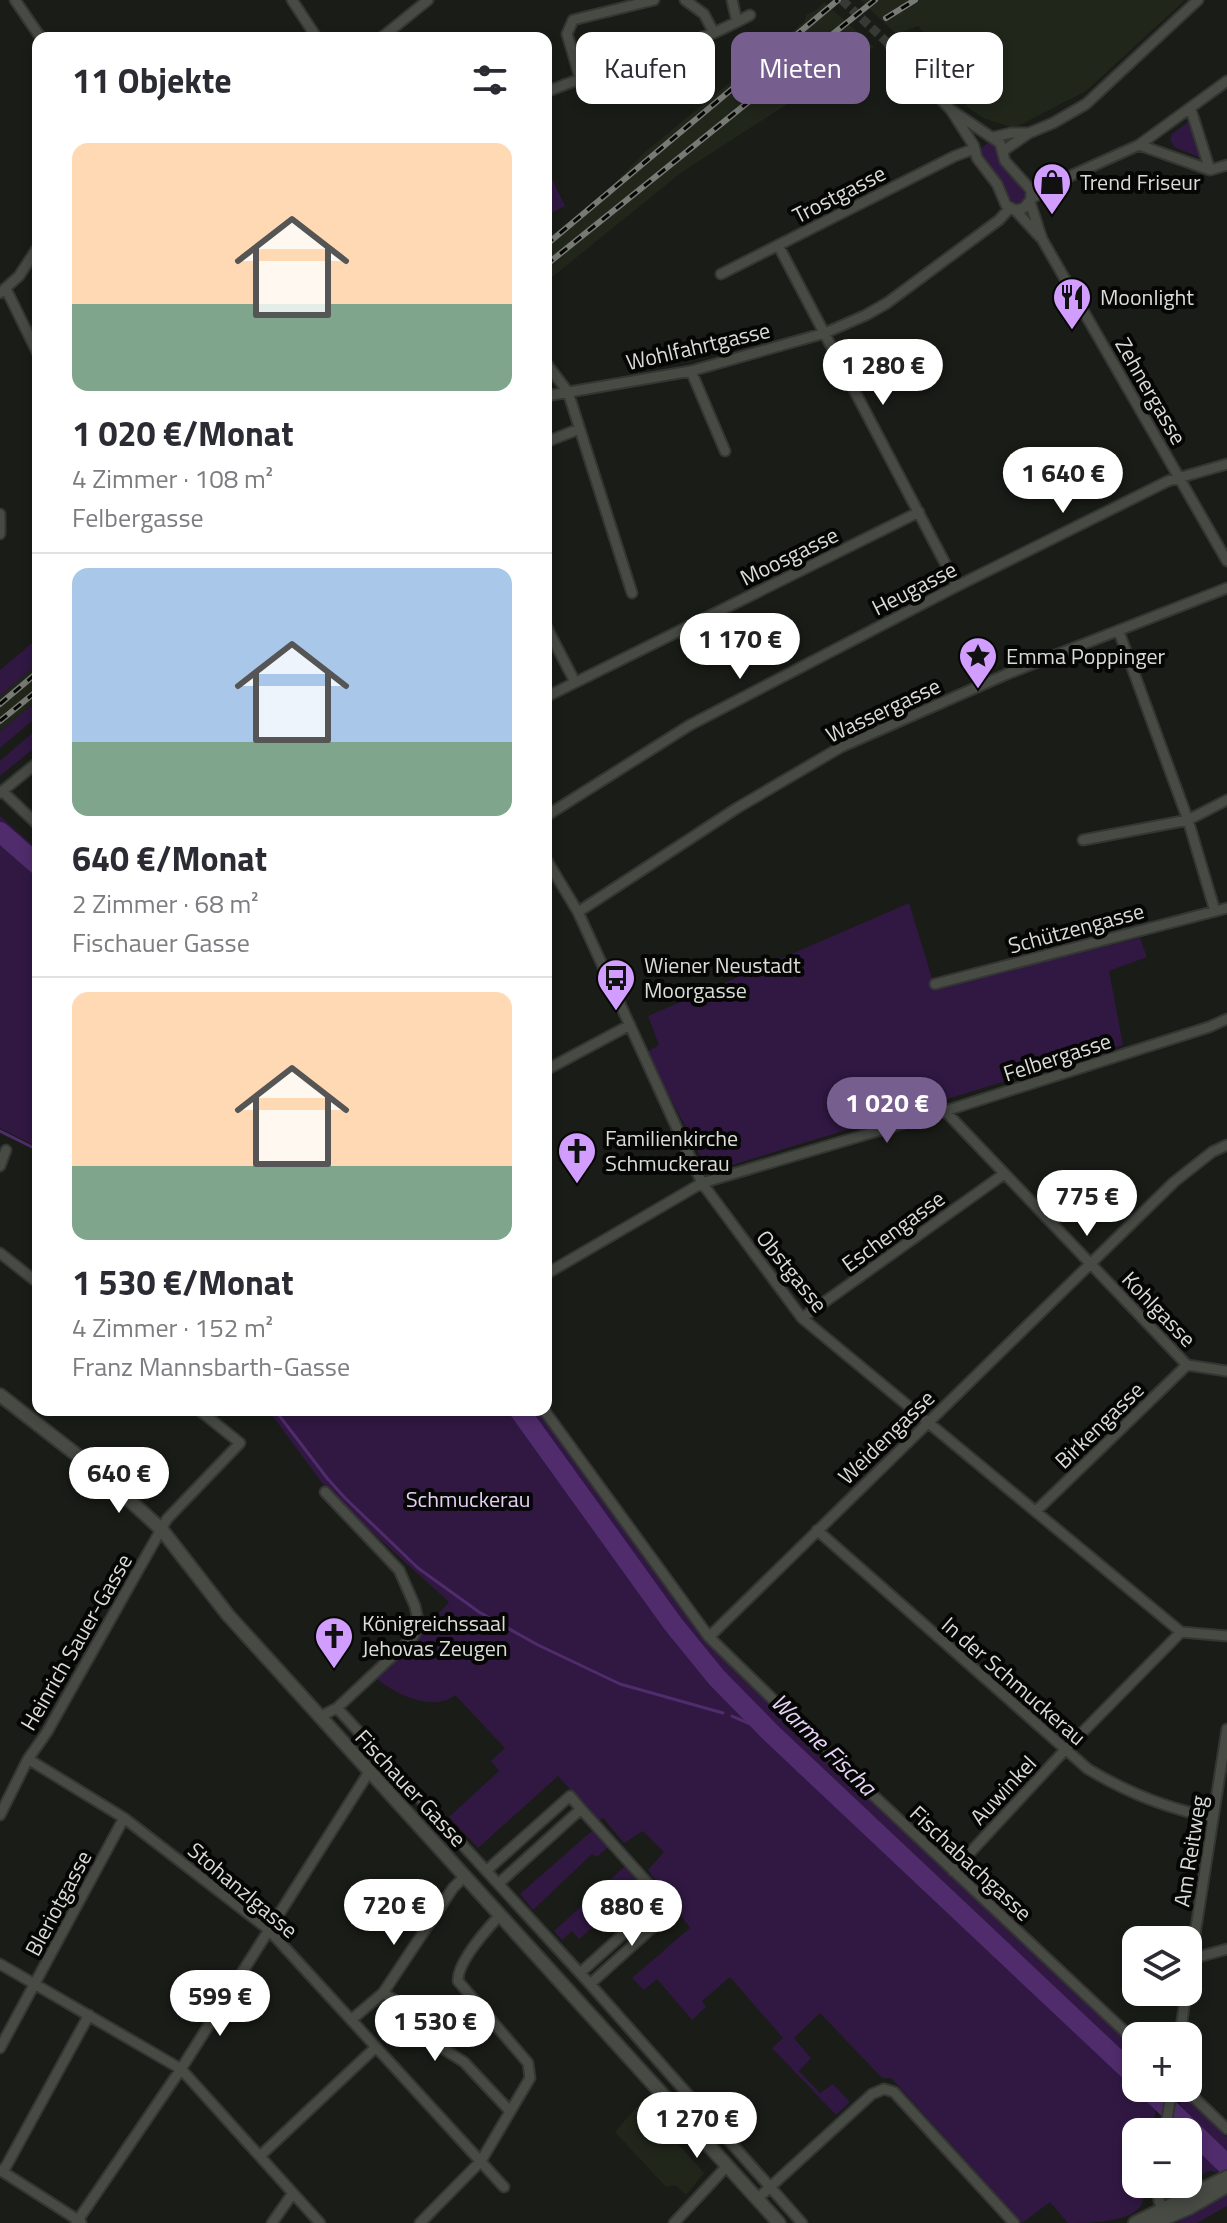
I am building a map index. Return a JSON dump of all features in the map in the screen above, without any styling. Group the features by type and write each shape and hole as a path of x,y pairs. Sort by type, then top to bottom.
{"main road":[{"name":"Fischauer Gasse","path":"0,1395 100,1473 162,1530 228,1615 779,2223"},
{"path":"1135,2223 1189,2208 1226,2180"},
{"path":"1154,2223 1226,2180"}],"street":[{"path":"15,0 37,32"},
{"path":"292,0 313,32"},
{"path":"388,32 428,0"},
{"path":"576,64 567,34 573,20 654,0"},
{"path":"685,0 704,14 713,32"},
{"path":"732,0 737,22"},
{"path":"1003,151 1029,133 1086,104 1198,0"},
{"path":"715,33 750,15"},
{"path":"552,90 576,80"},
{"path":"951,110 1000,143 1005,161 1029,186 1059,181 1139,145 1227,81"},
{"path":"945,104 974,148"},
{"path":"1191,110 1210,170"},
{"path":"991,137 1029,133"},
{"name":"Trostgasse","path":"721,274 991,137"},
{"path":"1139,145 1210,170 1227,165"},
{"name":"Zehnergasse","path":"974,148 977,158 990,172 1013,209 1042,239"},
{"name":"Wohlfahrtgasse","path":"552,395 691,371 825,333 887,303 1013,209 1024,208 1030,200 1059,181"},
{"name":"Zehnergasse","path":"1029,186 1042,239 1227,561"},
{"path":"778,245 957,586"},
{"path":"32,259 3,291 32,343"},
{"path":"552,371 568,392 632,593"},
{"path":"691,371 725,451"},
{"path":"552,440 579,429"},
{"name":"Heugasse","path":"552,812 690,725 957,586 1168,481 1227,464"},
{"name":"Moosgasse","path":"552,694 919,512"},
{"path":"0,514 0,534"},
{"name":"Wassergasse","path":"578,912 737,808 841,747 1007,674 1227,588"},
{"path":"1119,632 1188,820 1215,911"},
{"path":"552,638 575,682"},
{"path":"32,767 1,792 32,820"},
{"path":"1083,840 1188,820 1227,800"},
{"name":"Obstgasse","path":"552,869 578,912 702,1183 802,1318 1181,1632"},
{"name":"Schützengasse","path":"935,984 1227,908"},
{"name":"Felbergasse","path":"552,1270 702,1183 945,1111 1227,1019"},
{"path":"552,1067 630,1025"},
{"name":"Kohlgasse","path":"945,1111 1187,1365 1227,1371"},
{"name":"Weidengasse","path":"709,1637 1174,1182 1212,1152 1227,1145"},
{"path":"0,1166 6,1150"},
{"name":"Eschengasse","path":"802,1318 1004,1174"},
{"path":"0,1253 32,1278"},
{"name":"Birkengasse","path":"1036,1511 1187,1365"},
{"name":"Heinrich Sauer-Gasse","path":"0,1815 28,1759 47,1732 167,1519 240,1443 206,1416"},
{"name":"Fischabachgasse","path":"548,1416 709,1637 1122,2029"},
{"path":"319,1717 337,1708 413,1637 419,1625 415,1606 399,1570 325,1492"},
{"name":"In der Schmuckerau","path":"817,1530 1088,1769 1120,1788 1183,1812 1212,1817"},
{"path":"1181,1632 1227,1636"},
{"name":"Auwinkel","path":"953,1871 1065,1750 1181,1632"},
{"path":"337,1708 590,1984 802,2223"},
{"name":"Am Reitweg","path":"1196,1926 1212,1817 1222,1794 1227,1729"},
{"name":"Stohanzlgasse","path":"28,1759 124,1818 268,1929 504,2187"},
{"path":"89,2015 2,2171 79,2222 181,2069 369,1772"},
{"path":"486,1871 570,1796 672,1910 590,1984"},
{"path":"498,1884 581,1809"},
{"name":"Bleriotgasse","path":"0,2048 124,1818"},
{"path":"351,2020 383,1993 453,1888 465,1876"},
{"path":"580,1973 662,1899"},
{"path":"420,2223 481,2161 530,2078 528,2063 458,1981 457,1971 500,1915"},
{"path":"1202,1956 1227,1949"},
{"path":"0,1964 181,2069 320,2223"},
{"path":"383,1993 419,2015 442,2048 464,2062 509,2110"},
{"path":"260,2156 376,2047"},
{"path":"757,2199 872,2094 884,2089 894,2092 1014,2223"},
{"path":"1199,2102 1227,2129"},
{"path":"674,2223 727,2166"},
{"path":"272,2223 293,2193"}],"shaded area":[{"path":"860,0 1185,0 1086,91 1014,128 983,118 966,104 1003,104 1003,32 923,32 918,26 894,32"},
{"path":"823,1 857,32 792,32 805,21 806,15 816,10"},
{"path":"731,82 731,104 787,104 682,172 552,277 552,235 597,201 645,152 704,104 715,104 715,95"},
{"path":"32,668 32,705 0,731 0,696"},
{"path":"641,2102 704,2173 686,2195 675,2185 666,2187 615,2132"}],"green space":[{"path":"1191,120 1201,158 1174,147 1170,139"},
{"path":"988,143 996,147 1002,163 1023,189 1026,195 1021,202 1015,203 1010,199 1001,179 981,155 981,148"},
{"path":"552,179 565,206 552,213"},
{"path":"32,643 32,668 0,696 0,670"},
{"path":"32,705 32,721 0,748 0,731"},
{"path":"32,733 32,750 0,776 0,761"},
{"path":"0,816 32,845 32,1144 0,1128"},
{"path":"909,903 935,988 1140,938 1147,957 1109,971 1123,1045 716,1170 706,1167 647,1052 659,1045 648,1016"},
{"name":"Schmuckerau","path":"272,1416 541,1416 701,1635 737,1673 1122,2037 1122,2102 1156,2102 1155,2118 1122,2118 1122,2198 1143,2198 1137,2210 1108,2221 1068,2223 1050,2202 1022,2223 891,2078 882,2078 820,2013 794,2038 811,2058 799,2071 820,2093 833,2084 850,2102 836,2115 772,2048 783,2038 730,1977 702,2001 706,2007 692,2020 657,1979 644,1990 632,1978 690,1928 648,1870 664,1852 643,1831 624,1843 603,1818 599,1821 558,1776 478,1848 449,1817 499,1771 491,1761 505,1748 455,1695 447,1700 426,1702 392,1690 375,1677 413,1642 449,1602 331,1495"},
{"path":"593,1830 608,1847 597,1857 592,1854 533,1910 520,1894"},
{"path":"625,1866 643,1884 579,1939 572,1931 562,1940 554,1931"},
{"path":"1181,2102 1190,2102 1227,2137 1227,2168 1202,2175 1202,2118 1178,2118"},
{"path":"1227,2192 1227,2206 1197,2223 1177,2223"}],"waterway":[{"name":"Warme Fischa","path":"0,832 32,860"},
{"path":"0,1131 32,1147"},
{"path":"280,1416 345,1498 418,1568 479,1612 538,1645 620,1684 723,1713"},
{"name":"Warme Fischa","path":"523,1416 673,1624 717,1678 771,1733 1122,2064"},
{"path":"732,1716 771,1733"},
{"name":"Warme Fischa","path":"1162,2102 1227,2165"}],"tunnel":[{"path":"842,0 886,41"}],"railway":[{"path":"552,240 838,0"},
{"path":"552,260 875,0"},
{"path":"886,18 915,0"},
{"path":"0,704 32,677"},
{"path":"0,721 32,695"}],"place":[{"name":"Trend Friseur","path":"1052,216"},
{"name":"Moonlight","path":"1072,331"},
{"name":"Emma Poppinger","path":"978,690"},
{"name":"Wiener Neustadt Moorgasse","path":"616,1012"},
{"name":"Familienkirche Schmuckerau","path":"577,1185"},
{"name":"Königreichssaal Jehovas Zeugen","path":"334,1670"}]}
